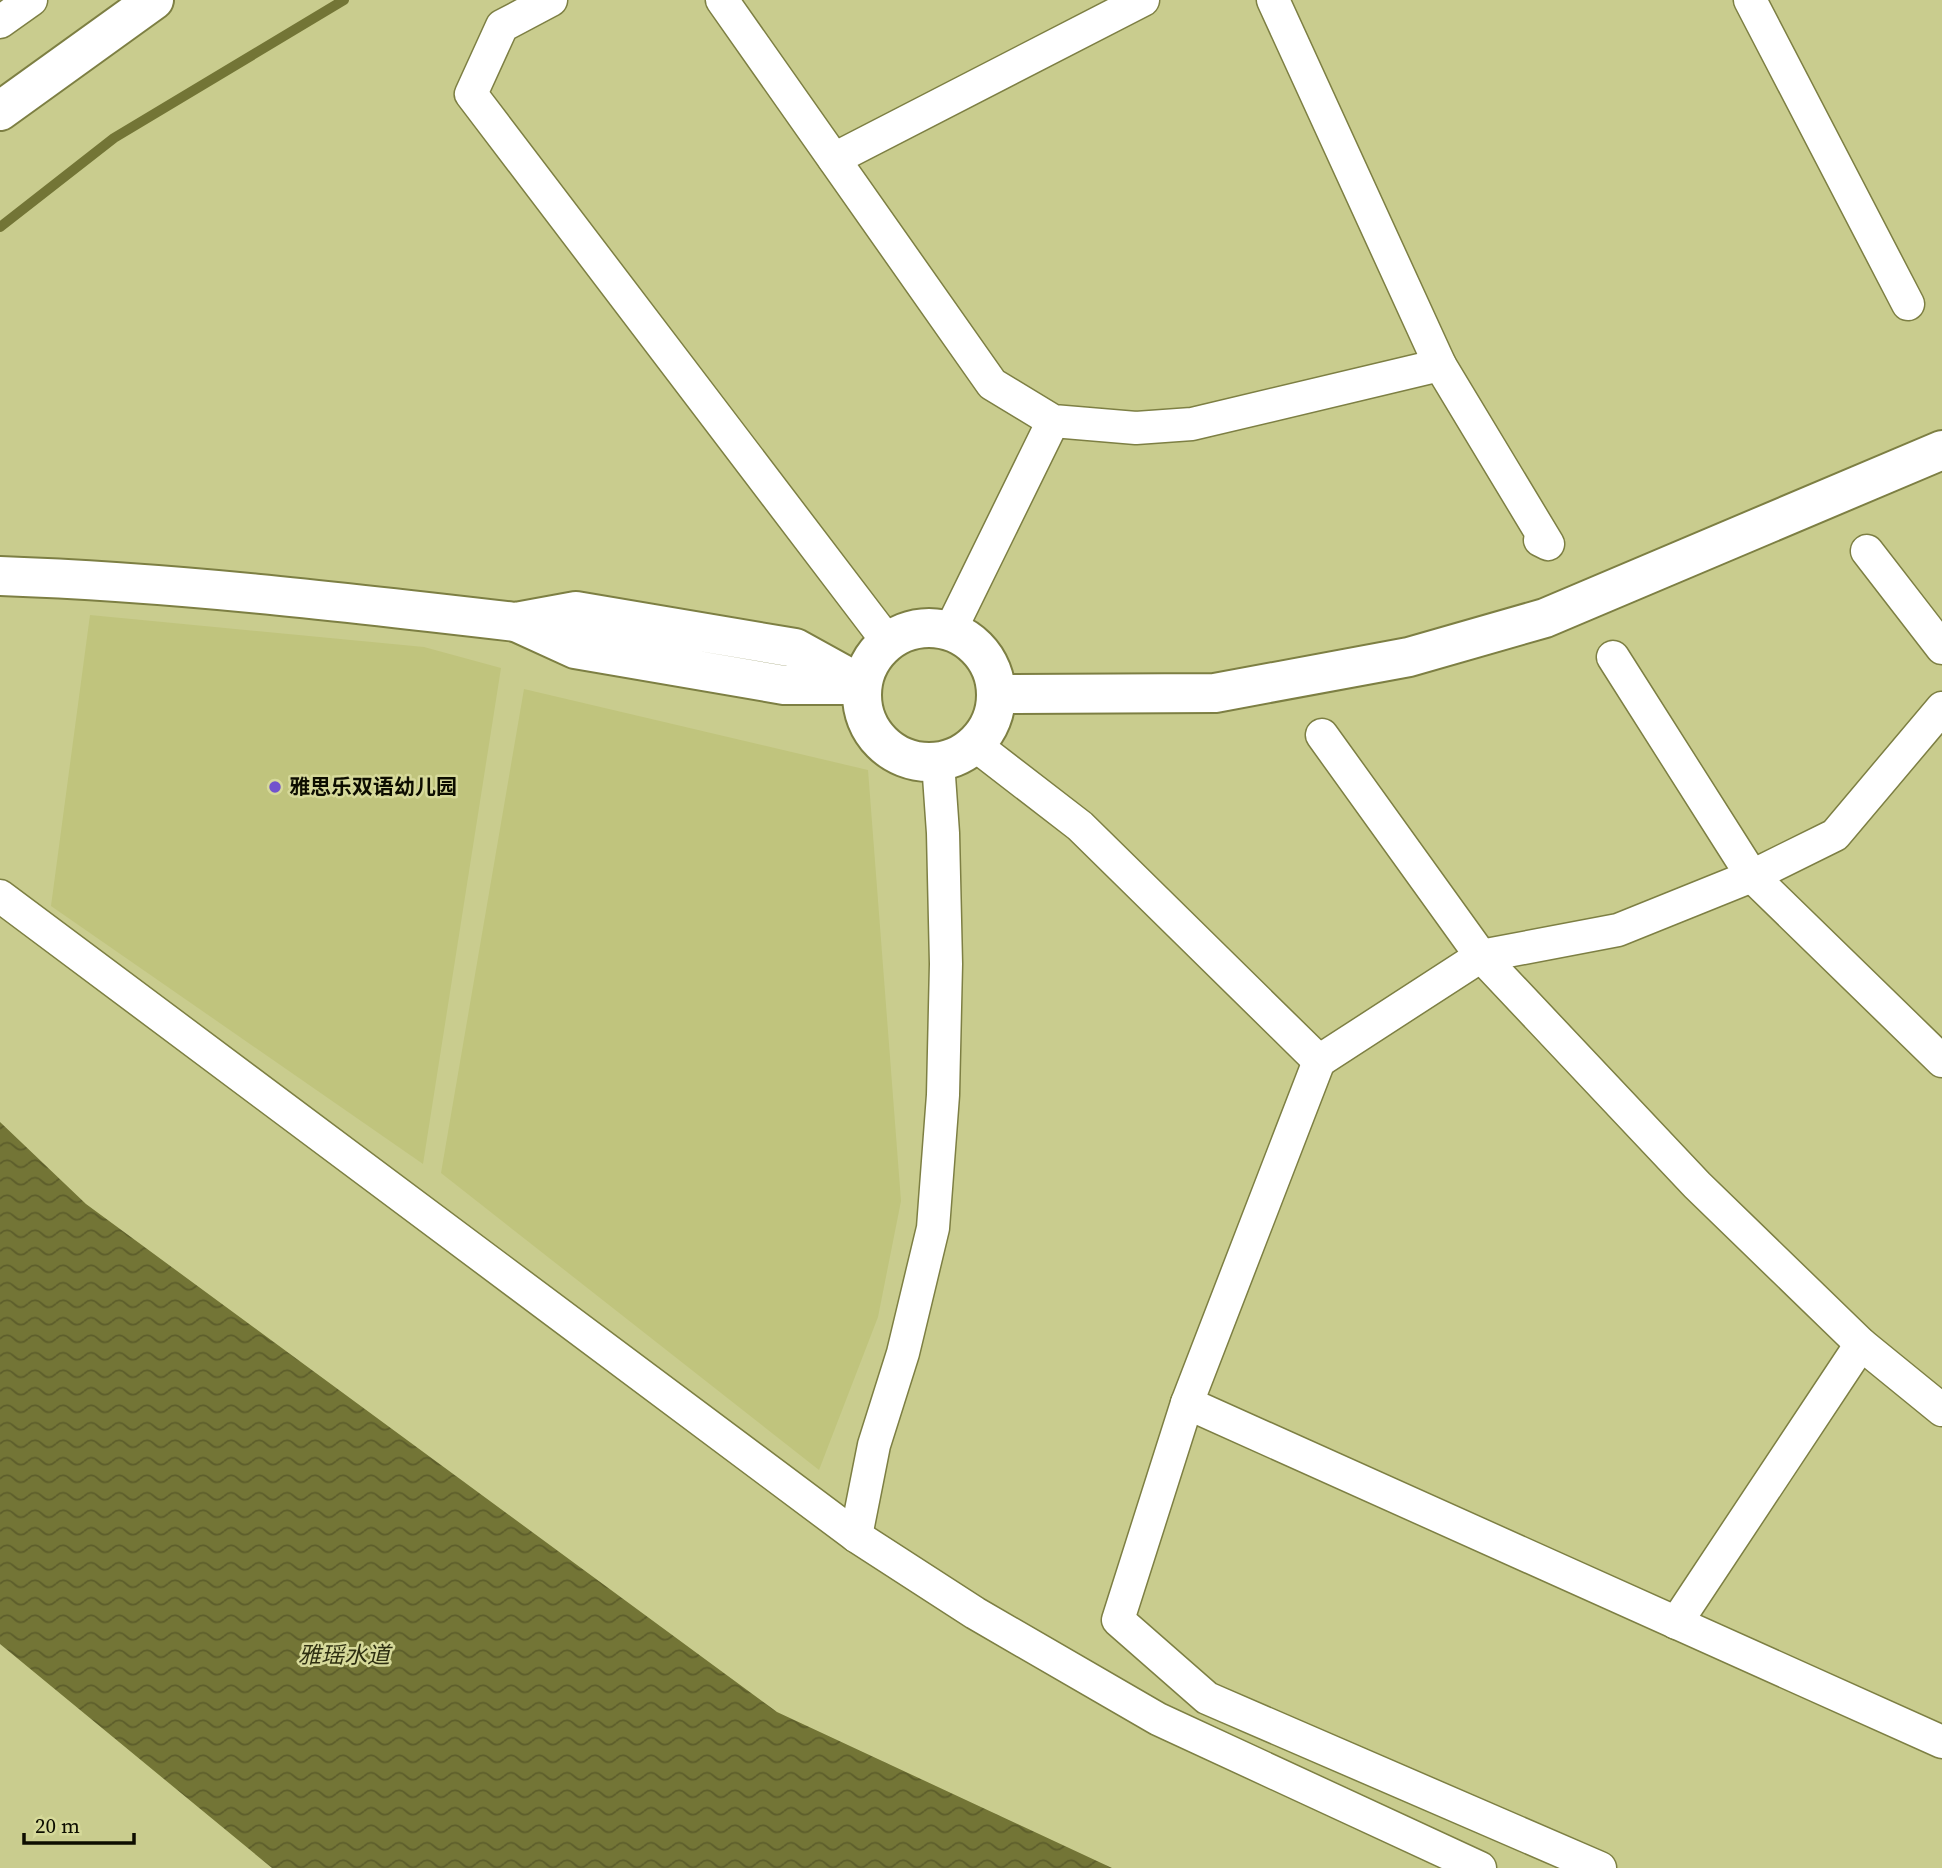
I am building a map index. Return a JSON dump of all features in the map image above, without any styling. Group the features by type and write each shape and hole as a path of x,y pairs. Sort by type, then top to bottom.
{"street":[{"path":"0,22 31,0"},
{"path":"0,111 154,0"},
{"path":"551,0 502,26 471,94 888,642"},
{"path":"722,0 992,384 1054,421 1136,428 1192,424 1440,365"},
{"path":"834,159 1143,0"},
{"path":"1273,0 1440,365 1548,544 1540,540"},
{"path":"1750,0 1908,304"},
{"path":"950,631 1054,421"},
{"path":"996,694 1215,693 1409,657 1545,618 1942,450"},
{"path":"1867,551 1942,648"},
{"path":"0,576 99,579 283,595 516,622 576,611 795,648 862,685"},
{"path":"928,628 950,631 970,642 986,659 995,680 996,704 989,726 975,745 956,758 938,762 915,761 893,752 876,736 865,715 862,685 870,663 888,642 904,632 928,628"},
{"path":"1614,657 1752,876 1942,1061"},
{"path":"1600,1868 1207,1698 1118,1620 1187,1403 1319,1061 1480,956 1618,930 1752,876 1835,835 1942,708"},
{"path":"1322,735 1480,956 1698,1185 1861,1344 1942,1410"},
{"path":"975,745 1080,826 1319,1061"},
{"path":"856,1536 874,1445 903,1353 933,1228 943,1095 946,964 943,833 938,762"},
{"path":"0,897 856,1536 975,1613 1158,1719 1480,1868"},
{"path":"1676,1623 1861,1344"},
{"path":"1187,1403 1942,1742"}],"shaded area":[{"name":"雅思乐双语幼儿园","path":"90,615 424,647 501,668 423,1164 51,906"},
{"path":"524,689 868,770 901,1201 878,1317 819,1470 441,1173"}],"water":[{"name":"雅瑶水道","path":"0,1122 86,1204 777,1712 1112,1868 272,1868 0,1644"}],"waterway":[{"path":"0,227 114,138 344,0"}],"place":[{"name":"雅思乐双语幼儿园","path":"275,787"}]}
